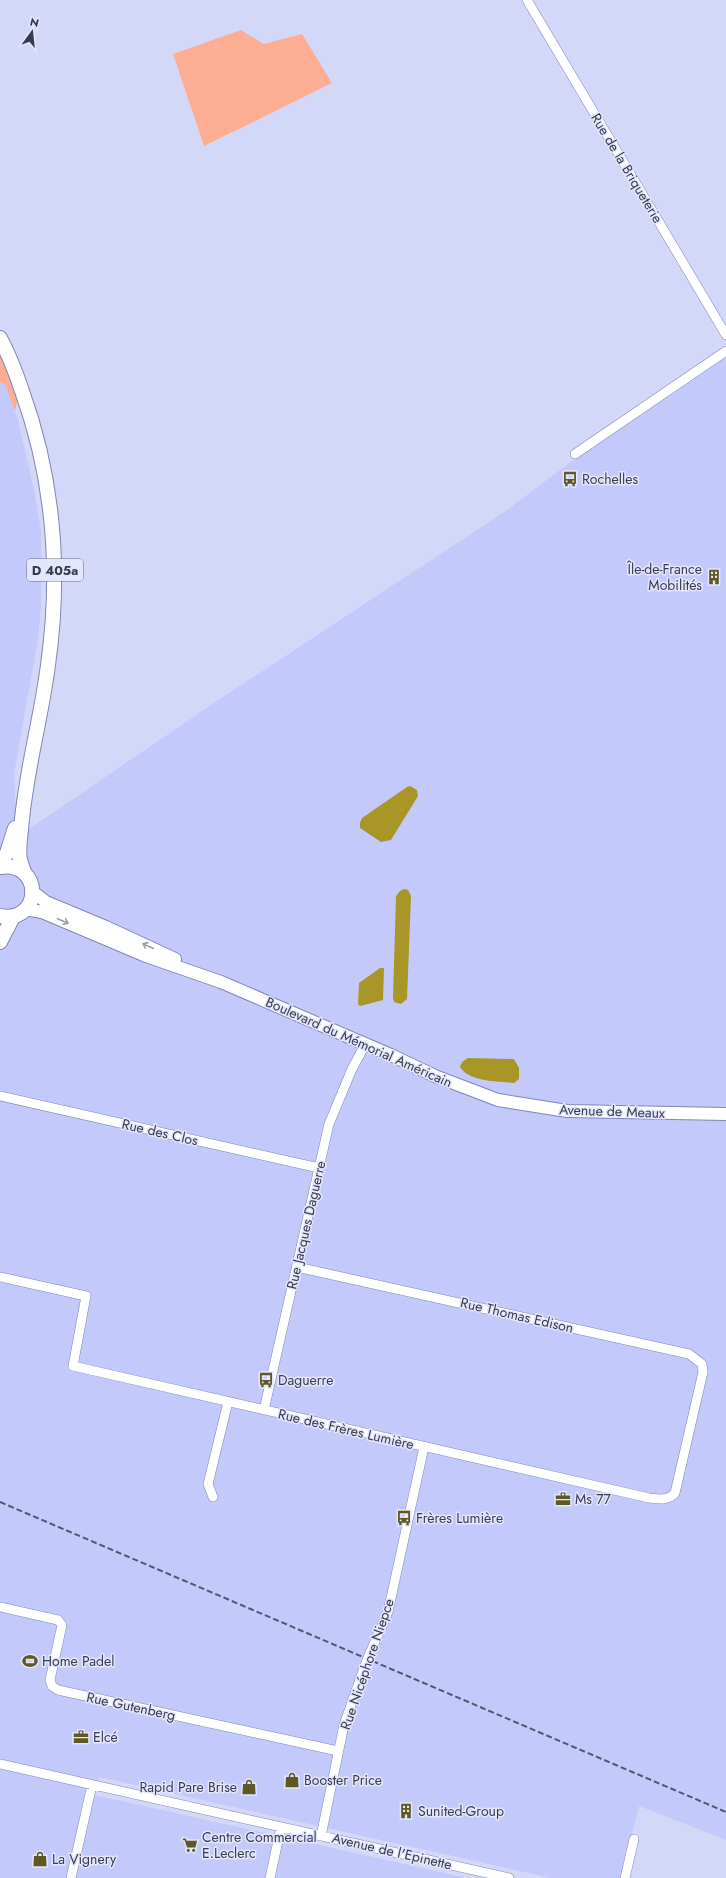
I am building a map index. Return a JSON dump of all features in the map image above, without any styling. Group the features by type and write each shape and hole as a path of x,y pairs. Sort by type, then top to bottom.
{"main road":[{"name":"D 405a","path":"0,338 27,404 41,454 49,492 55,561 52,625 48,667 22,807 19,852 20,862 25,874"},
{"name":"D 405a","path":"0,866 7,853 22,807"},
{"path":"0,866 13,867 25,874 30,879 33,892 32,898 26,910 7,917 0,942"}],"street":[{"name":"Rue de la Briqueterie","path":"528,0 726,335"},
{"path":"575,454 726,351"},
{"path":"33,892 46,902 152,948 221,982"},
{"path":"26,910 42,912 146,956 221,982"},
{"name":"Boulevard du Mémorial Américain","path":"221,982 435,1076 498,1100"},
{"name":"Rue Jacques Daguerre","path":"264,1410 329,1124 352,1069 366,1045"},
{"name":"Rue des Clos","path":"0,1096 319,1168"},
{"name":"Avenue de Meaux","path":"498,1100 567,1111 726,1114"},
{"name":"Rue Thomas Edison","path":"297,1267 689,1354 702,1364 703,1372 698,1396"},
{"name":"Rue des Frères Lumière","path":"0,1277 86,1296 72,1366 649,1498 665,1499 672,1497 675,1493 698,1396"},
{"path":"213,1497 208,1484 228,1402"},
{"name":"Rue Nicéphore Niepce","path":"321,1836 338,1751 353,1696 388,1612 424,1446"},
{"name":"Rue Gutenberg","path":"0,1607 58,1620 61,1622 62,1625 50,1680 52,1686 58,1690 338,1751"},
{"path":"0,1764 281,1827 270,1878"},
{"path":"70,1878 92,1785"},
{"name":"Avenue de l'Epinette","path":"281,1827 508,1878"},
{"path":"625,1878 634,1838"}],"shaded area":[{"path":"241,30 264,44 302,34 332,83 204,146 173,54"},
{"path":"726,345 726,1840 639,1806 621,1878 551,1878 99,1777 95,1795 467,1878 0,1878 0,383 5,384 17,417 33,485 41,531 41,607 38,639 14,774 16,813 11,827 26,831 211,705 507,510"},
{"path":"0,350 18,398 15,411 5,384 0,383"},
{"path":"410,786 417,790 418,796 391,840 381,842 360,828 362,818"},
{"path":"404,889 408,890 411,896 407,999 401,1004 394,1002 393,998 396,896"},
{"path":"380,968 384,968 383,1000 360,1006 358,1004 359,983"},
{"path":"468,1058 514,1059 519,1068 519,1079 514,1083 484,1080 470,1076 460,1067 462,1062"}],"railway":[{"path":"0,1502 726,1812"}],"place":[{"name":"Rochelles","path":"570,479"},
{"name":"Île-de-France Mobilités","path":"714,577"},
{"name":"Daguerre","path":"266,1380"},
{"name":"Ms 77","path":"563,1499"},
{"name":"Frères Lumière","path":"404,1518"},
{"name":"Home Padel","path":"30,1661"},
{"name":"Elcé","path":"81,1737"},
{"name":"Booster Price","path":"292,1780"},
{"name":"Rapid Pare Brise","path":"249,1787"},
{"name":"Sunited-Group","path":"406,1811"},
{"name":"Centre Commercial E.Leclerc","path":"190,1845"},
{"name":"La Vignery","path":"40,1859"}]}
